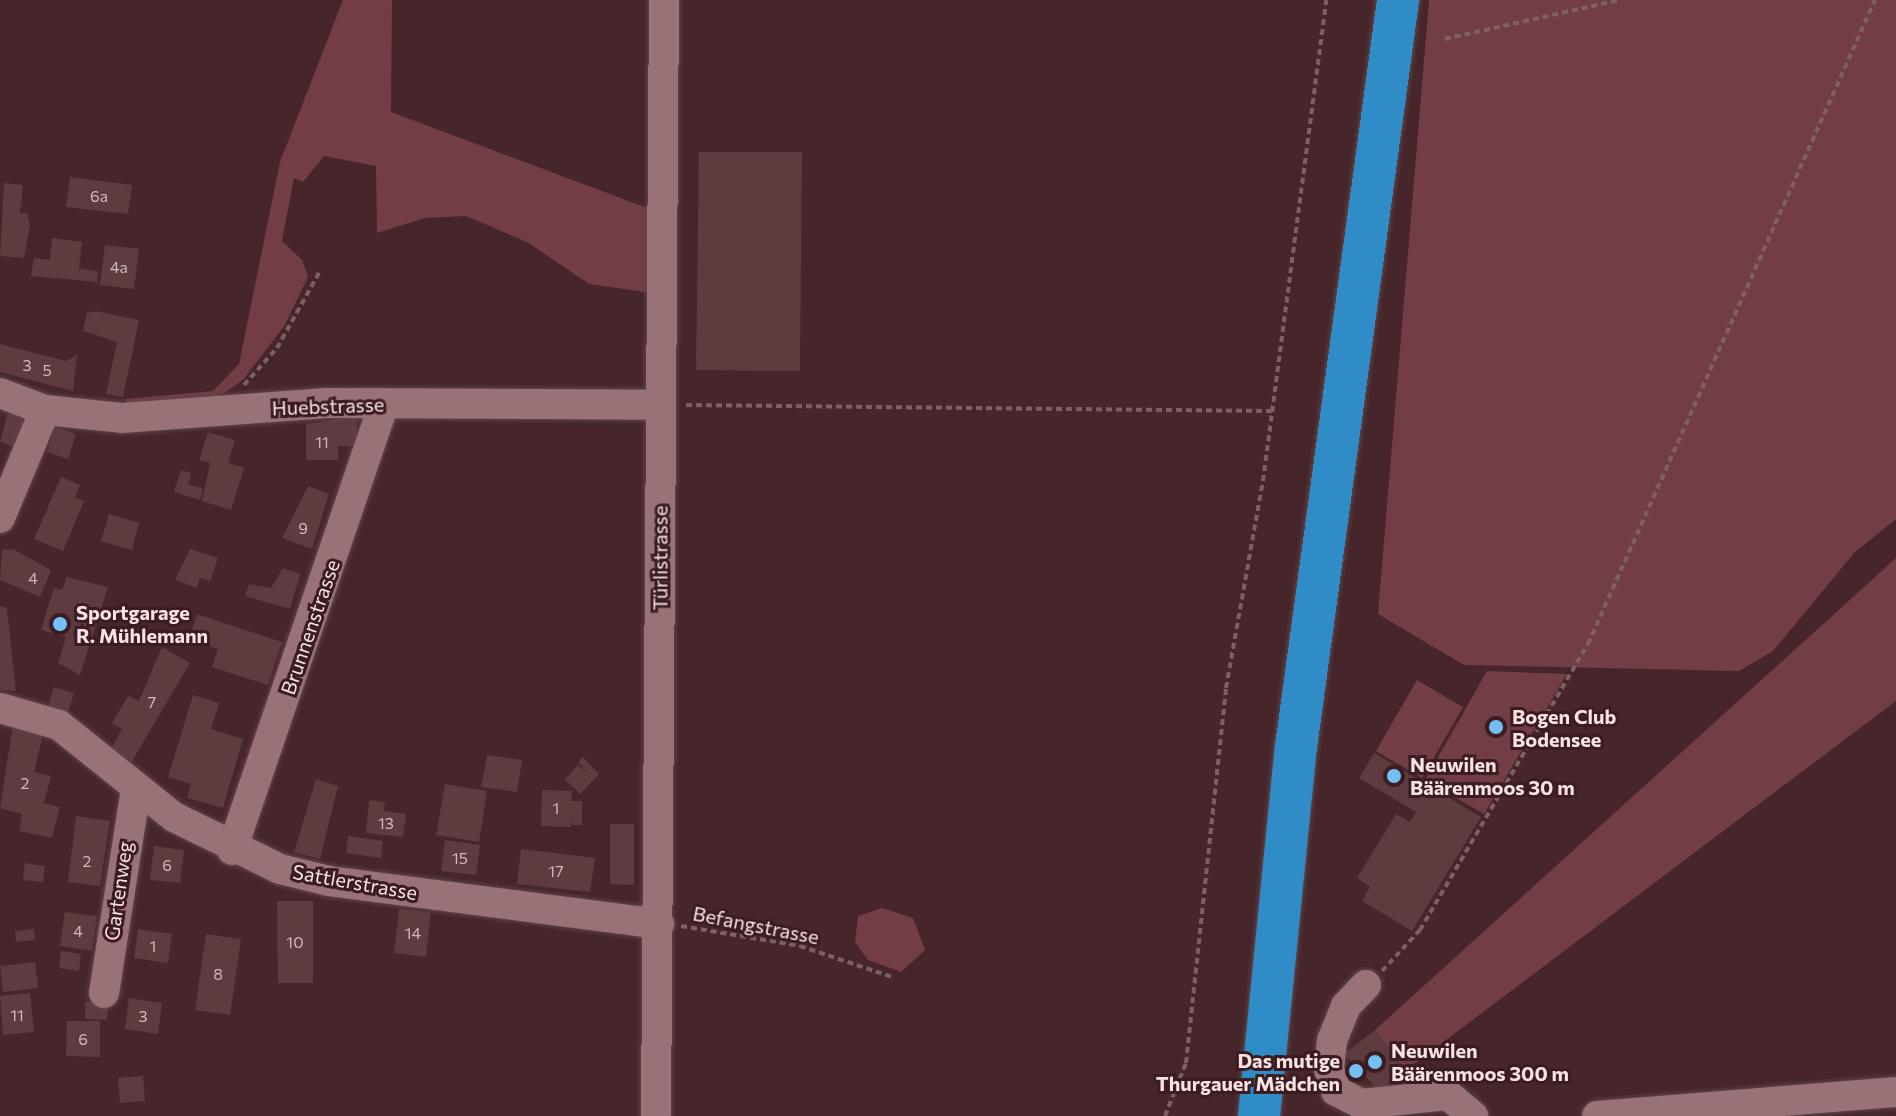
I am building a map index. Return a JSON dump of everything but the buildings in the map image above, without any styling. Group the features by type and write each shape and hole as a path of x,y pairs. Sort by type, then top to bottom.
{"highway":[{"path":"1231,1116 1263,787 1370,0"},
{"path":"1259,1116 1294,761 1398,0"}],"street":[{"name":"Türlistrasse","path":"656,1116 664,0"},
{"name":"Huebstrasse","path":"0,393 45,410 122,418 384,404 661,405"},
{"name":"Brunnenstrasse","path":"232,850 384,404"},
{"path":"0,518 45,410"},
{"name":"Sattlerstrasse","path":"0,708 59,725 136,789 232,850 329,881 659,924"},
{"name":"Gartenweg","path":"104,993 136,789"},
{"path":"1366,985 1346,1006 1332,1040 1329,1069 1336,1091 1361,1104 1448,1095 1473,1116"},
{"path":"1597,1116 1896,1092"}],"path":[{"path":"1165,1116 1186,1063 1226,688 1272,411 1326,0"},
{"path":"1445,39 1619,0"},
{"path":"1366,985 1420,930 1588,644 1875,0"},
{"path":"220,412 277,348 320,271"},
{"path":"661,405 1272,411"},
{"name":"Befangstrasse","path":"659,924 800,946 892,977"}],"shaded area":[{"path":"343,0 392,0 391,112 650,209 652,293 589,284 527,242 466,216 425,218 377,233 376,166 324,156 303,182 294,178 282,241 302,260 308,277 285,325 243,380 213,400 124,410 126,399 213,391 239,364 280,162"},
{"path":"1429,0 1896,0 1896,519 1854,553 1773,651 1739,671 1464,665 1378,614"},
{"path":"1896,558 1896,701 1406,1070 1375,1030"},
{"name":"Bogen Club Bodensee","path":"1487,671 1567,674 1484,814 1425,780"},
{"path":"1417,680 1463,707 1422,778 1376,751"},
{"path":"882,908 913,918 925,950 901,972 868,960 855,942 858,916"}],"place":[{"name":"Sportgarage R. Mühlemann","path":"60,624"},
{"name":"Bogen Club Bodensee","path":"1496,727"},
{"name":"Neuwilen Bäärenmoos 30 m","path":"1394,776"},
{"name":"Neuwilen Bäärenmoos 300 m","path":"1375,1062"},
{"name":"Das mutige Thurgauer Mädchen","path":"1356,1071"}]}
